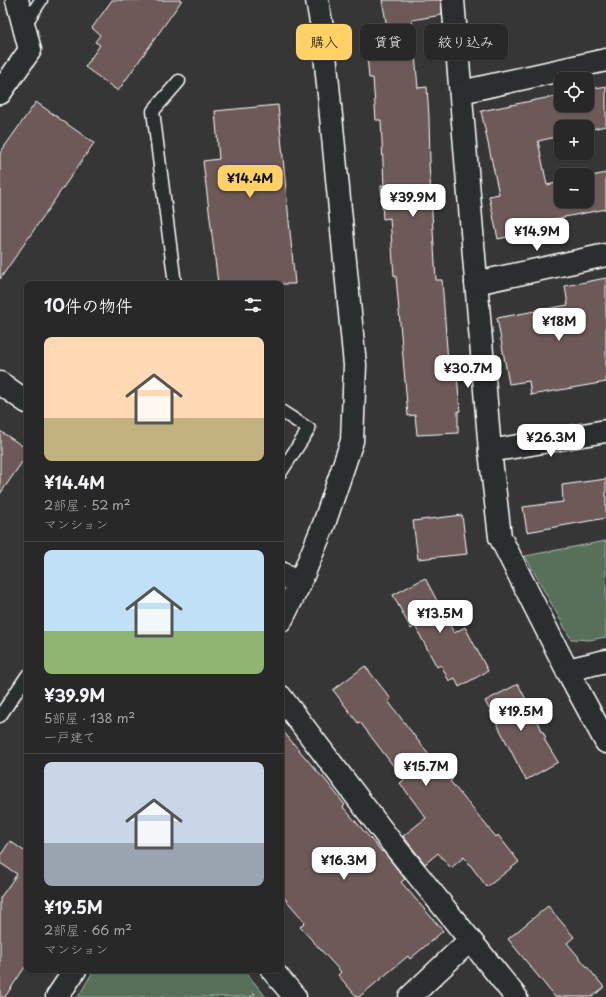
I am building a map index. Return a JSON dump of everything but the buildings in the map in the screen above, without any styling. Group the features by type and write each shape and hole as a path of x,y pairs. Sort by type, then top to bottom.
{"street":[{"path":"0,92 30,50 17,0"},
{"path":"284,607 290,579 324,524 352,440 355,364 323,33 317,0"},
{"path":"453,0 490,451 500,536 566,670 606,742"},
{"path":"461,92 606,60"},
{"path":"476,283 606,255"},
{"path":"0,383 24,400"},
{"path":"490,451 606,430"},
{"path":"566,670 606,661"},
{"path":"284,701 388,838 516,997"},
{"path":"410,997 470,940"},
{"path":"57,997 74,973"},
{"path":"275,973 295,997"}],"lane":[{"path":"24,26 41,0"},
{"path":"175,281 153,112 179,81"},
{"path":"284,413 308,429 284,467"},
{"path":"0,716 24,680"}],"green space":[{"path":"606,541 606,637 589,640 571,639 525,556"},
{"path":"92,973 246,973 266,997 78,997"}]}
